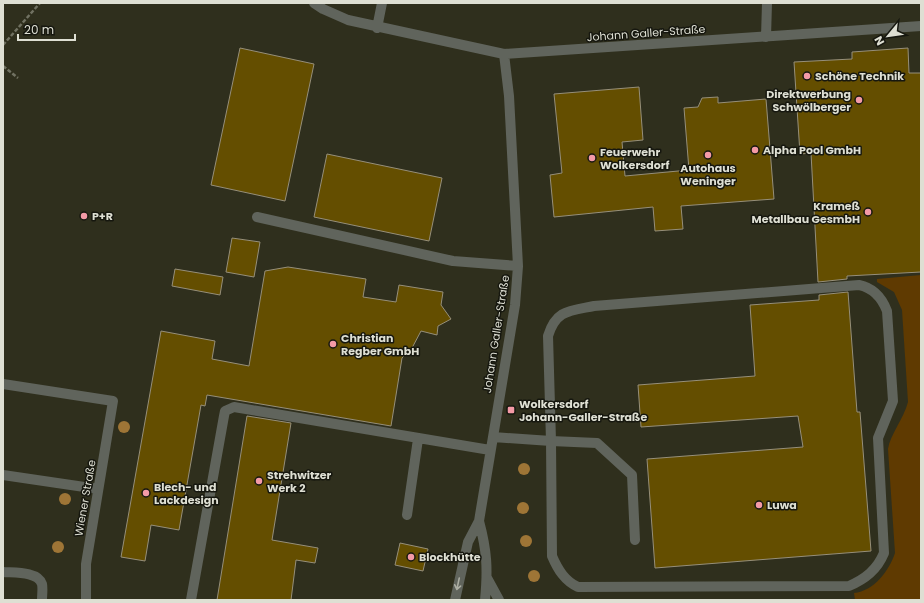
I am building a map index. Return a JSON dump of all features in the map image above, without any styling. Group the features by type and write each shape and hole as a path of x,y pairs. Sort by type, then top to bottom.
{"street":[{"name":"Johann Galler-Straße","path":"314,3 324,10 348,20 378,28 504,54 921,26"},
{"path":"378,28 382,3"},
{"path":"766,3 766,37"},
{"name":"Johann Galler-Straße","path":"455,600 468,542 479,521 515,305 518,266 509,96 504,54"},
{"path":"257,217 453,261 518,266"},
{"path":"859,285 866,287 883,301 887,311 893,401 878,438 884,553 880,564 862,581 849,586 578,587 568,582 556,566 552,556 551,441 548,336 552,322 567,311 594,306 859,285"},
{"name":"Wiener Straße","path":"3,384 113,401 86,564 86,600"},
{"path":"191,600 225,411 234,407 490,450"},
{"path":"492,437 551,441 598,442 632,475 635,540"},
{"path":"407,515 418,439"},
{"path":"3,475 98,489"},
{"name":"Johann Galler-Straße","path":"479,521 486,548 487,578 484,600"},
{"path":"3,572 32,575 38,578 42,584 42,600"},
{"name":"Johann Galler-Straße","path":"487,578 499,600"}],"path":[{"path":"3,45 40,3"},
{"path":"3,66 18,78"}],"shaded area":[{"path":"921,275 921,600 855,600 854,593 868,588 880,579 889,567 895,553 888,449 891,438 908,402 902,310 894,292 877,282 877,279"}],"building":[{"path":"240,48 314,64 285,201 211,185"},
{"path":"908,48 909,73 921,73 921,272 847,276 847,279 818,282 811,153 800,154 794,62 852,59 852,52"},
{"path":"639,87 643,140 622,142 625,176 689,170 684,108 698,107 702,98 718,97 718,103 766,99 774,199 681,206 683,229 655,231 653,207 554,217 550,175 562,173 554,94"},
{"path":"327,154 442,178 429,241 314,217"},
{"path":"232,238 260,242 254,277 226,272"},
{"name":"Christian Regber GmbH","path":"288,267 366,279 363,297 396,302 399,285 443,292 441,305 451,319 438,326 437,335 421,331 412,348 402,358 391,426 207,395 205,406 201,405 179,530 151,525 145,561 121,557 161,331 215,341 212,359 249,366 265,271"},
{"path":"175,269 223,277 220,295 172,286"},
{"path":"848,292 857,412 860,412 871,551 655,568 647,459 803,447 798,416 641,427 638,385 755,376 750,305 819,300 819,295"},
{"name":"Strehwitzer Werk 2","path":"247,416 291,423 272,540 318,548 315,563 296,560 291,600 217,600"},
{"path":"400,543 428,549 423,571 395,565"}],"place":[{"name":"Schöne Technik","path":"807,76"},
{"name":"Direktwerbung Schwölberger","path":"859,100"},
{"name":"Alpha Pool GmbH","path":"755,150"},
{"name":"Autohaus Weninger","path":"708,155"},
{"name":"Feuerwehr Wolkersdorf","path":"592,158"},
{"name":"Krameß Metallbau GesmbH","path":"868,212"},
{"name":"P+R","path":"84,216"},
{"name":"Christian Regber GmbH","path":"333,344"},
{"name":"Wolkersdorf Johann-Galler-Straße","path":"511,410"},
{"name":"Strehwitzer Werk 2","path":"259,481"},
{"name":"Blech- und Lackdesign","path":"146,493"},
{"name":"Luwa","path":"759,505"},
{"name":"Blockhütte","path":"411,557"}]}
